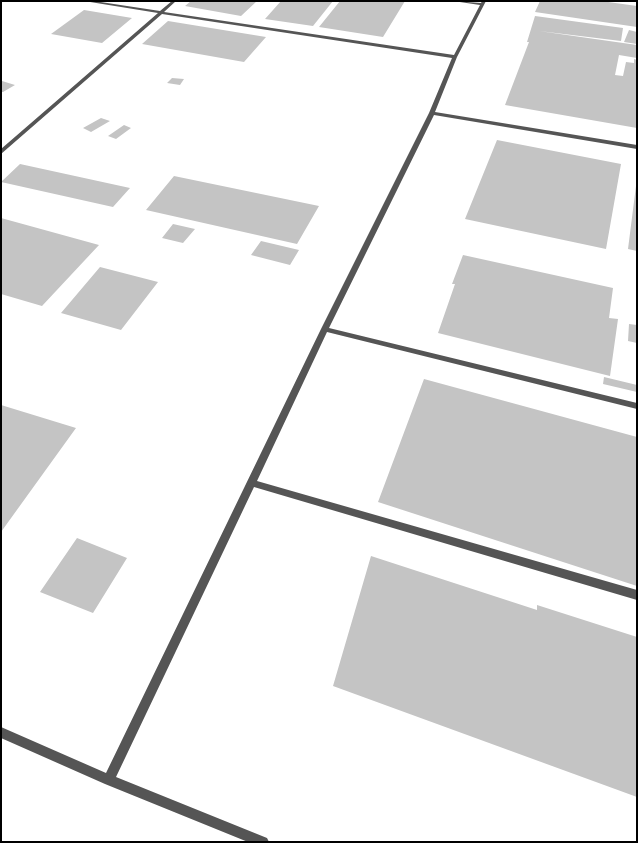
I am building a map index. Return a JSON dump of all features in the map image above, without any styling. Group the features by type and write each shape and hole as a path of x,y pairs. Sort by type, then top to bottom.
{"street":[{"path":"86,1 455,57"},
{"path":"1,152 174,1"},
{"path":"109,780 325,329 432,112 455,57 483,3 455,1"},
{"path":"432,112 637,147"},
{"path":"325,329 637,406"},
{"path":"251,483 637,596"},
{"path":"1,732 109,780 263,842"}],"building":[{"path":"191,1 257,1 241,16 185,6"},
{"path":"281,1 333,1 313,26 265,19"},
{"path":"340,1 405,1 383,37 319,27"},
{"path":"540,1 601,1 637,6 637,27 535,12"},
{"path":"84,10 132,18 102,43 51,34"},
{"path":"535,16 623,28 621,41 539,31 637,45 637,58 619,55 615,75 623,76 626,62 634,63 634,59 637,60 637,128 505,105 529,42 527,42"},
{"path":"168,21 266,37 244,62 142,44"},
{"path":"629,30 637,32 637,44 624,42"},
{"path":"172,78 184,79 180,85 167,83"},
{"path":"1,81 15,85 1,92"},
{"path":"101,118 110,121 91,132 83,128"},
{"path":"124,125 131,128 116,139 108,136"},
{"path":"497,140 621,164 606,249 465,219"},
{"path":"20,164 130,188 113,207 1,182"},
{"path":"174,176 319,206 297,244 146,210"},
{"path":"637,186 637,251 628,249"},
{"path":"1,218 99,245 42,306 1,294"},
{"path":"173,224 195,229 183,243 162,238"},
{"path":"261,241 299,250 290,265 251,255"},
{"path":"463,255 613,288 609,318 618,319 610,376 438,333 455,284 452,284"},
{"path":"100,267 158,282 121,330 61,313"},
{"path":"629,324 637,325 637,343 628,341"},
{"path":"604,377 637,385 637,392 603,384"},
{"path":"424,379 637,437 637,586 378,502"},
{"path":"1,405 76,428 1,532"},
{"path":"77,538 127,558 93,613 40,592"},
{"path":"371,556 537,610 537,605 637,637 637,797 333,686"}]}
